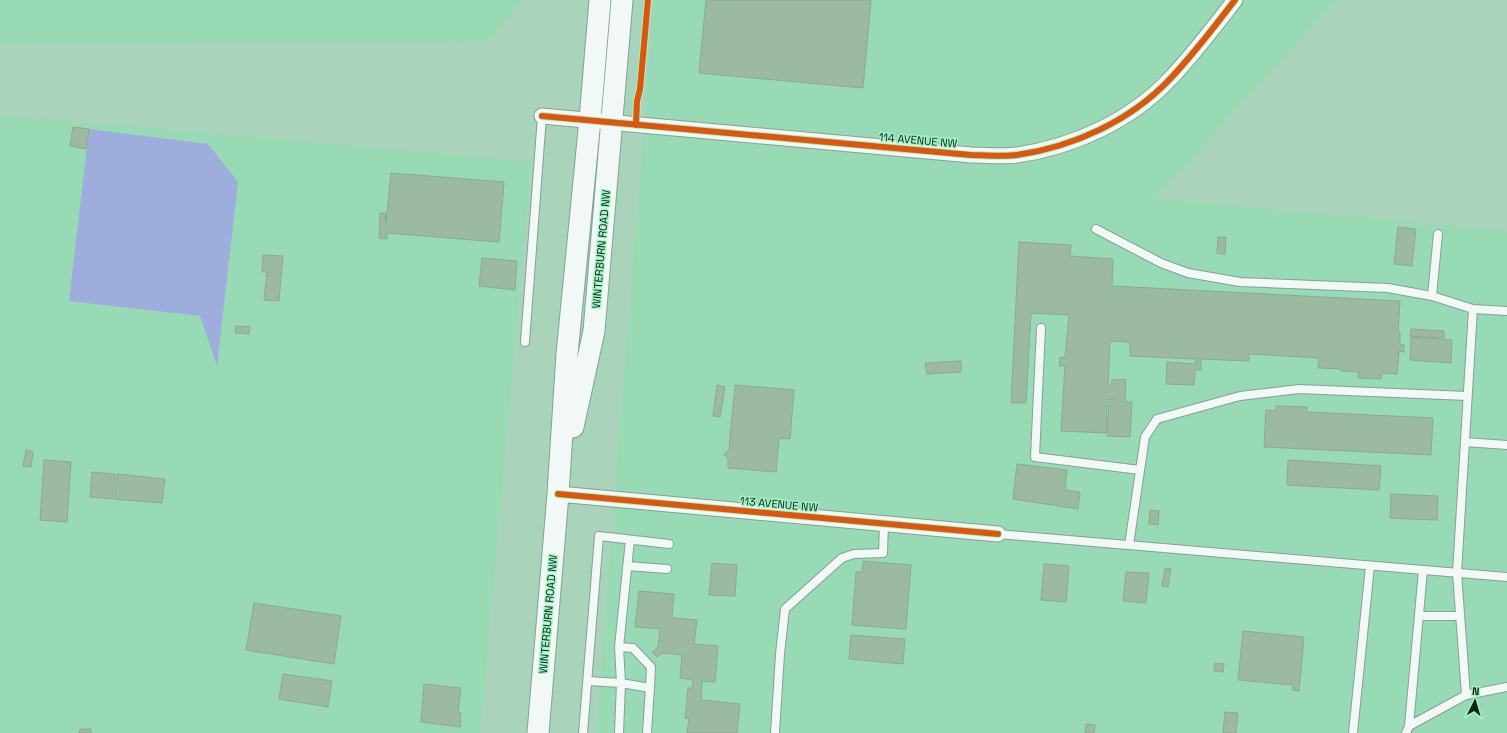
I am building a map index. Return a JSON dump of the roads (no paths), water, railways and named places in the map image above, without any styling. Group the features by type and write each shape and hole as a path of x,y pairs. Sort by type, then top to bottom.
{"main road":[{"name":"WINTERBURN ROAD NW","path":"538,733 558,494 567,354 600,0"},
{"name":"WINTERBURN ROAD NW","path":"558,494 594,331 622,0"}],"street":[{"name":"114 AVENUE NW","path":"542,116 971,155 1016,155 1052,148 1085,137 1116,121 1143,103 1168,81 1235,0"},
{"name":"113 AVENUE NW","path":"558,494 998,534"}],"lane":[{"path":"525,342 542,116"},
{"path":"1096,229 1161,263 1188,273 1240,282 1388,288 1432,296 1472,309 1507,311"},
{"path":"1432,296 1438,234"},
{"path":"1466,695 1457,573 1472,309"},
{"path":"1041,328 1035,457 1140,470"},
{"path":"1129,545 1145,437 1156,419 1240,396 1299,389 1467,396"},
{"path":"1465,442 1507,445"},
{"path":"775,733 780,654 785,609 842,558 854,554 883,554 884,524"},
{"path":"998,534 1507,577"},
{"path":"583,733 599,536 669,544"},
{"path":"619,733 621,684 619,647 630,540"},
{"path":"627,566 667,569"},
{"path":"1354,733 1370,566"},
{"path":"1408,730 1423,570"},
{"path":"1419,616 1460,616"},
{"path":"619,647 633,648 651,667 647,733"},
{"path":"588,681 650,688"},
{"path":"1408,730 1466,695 1507,687"}],"water":[{"path":"89,129 208,144 238,182 217,366 200,316 69,301"}]}
